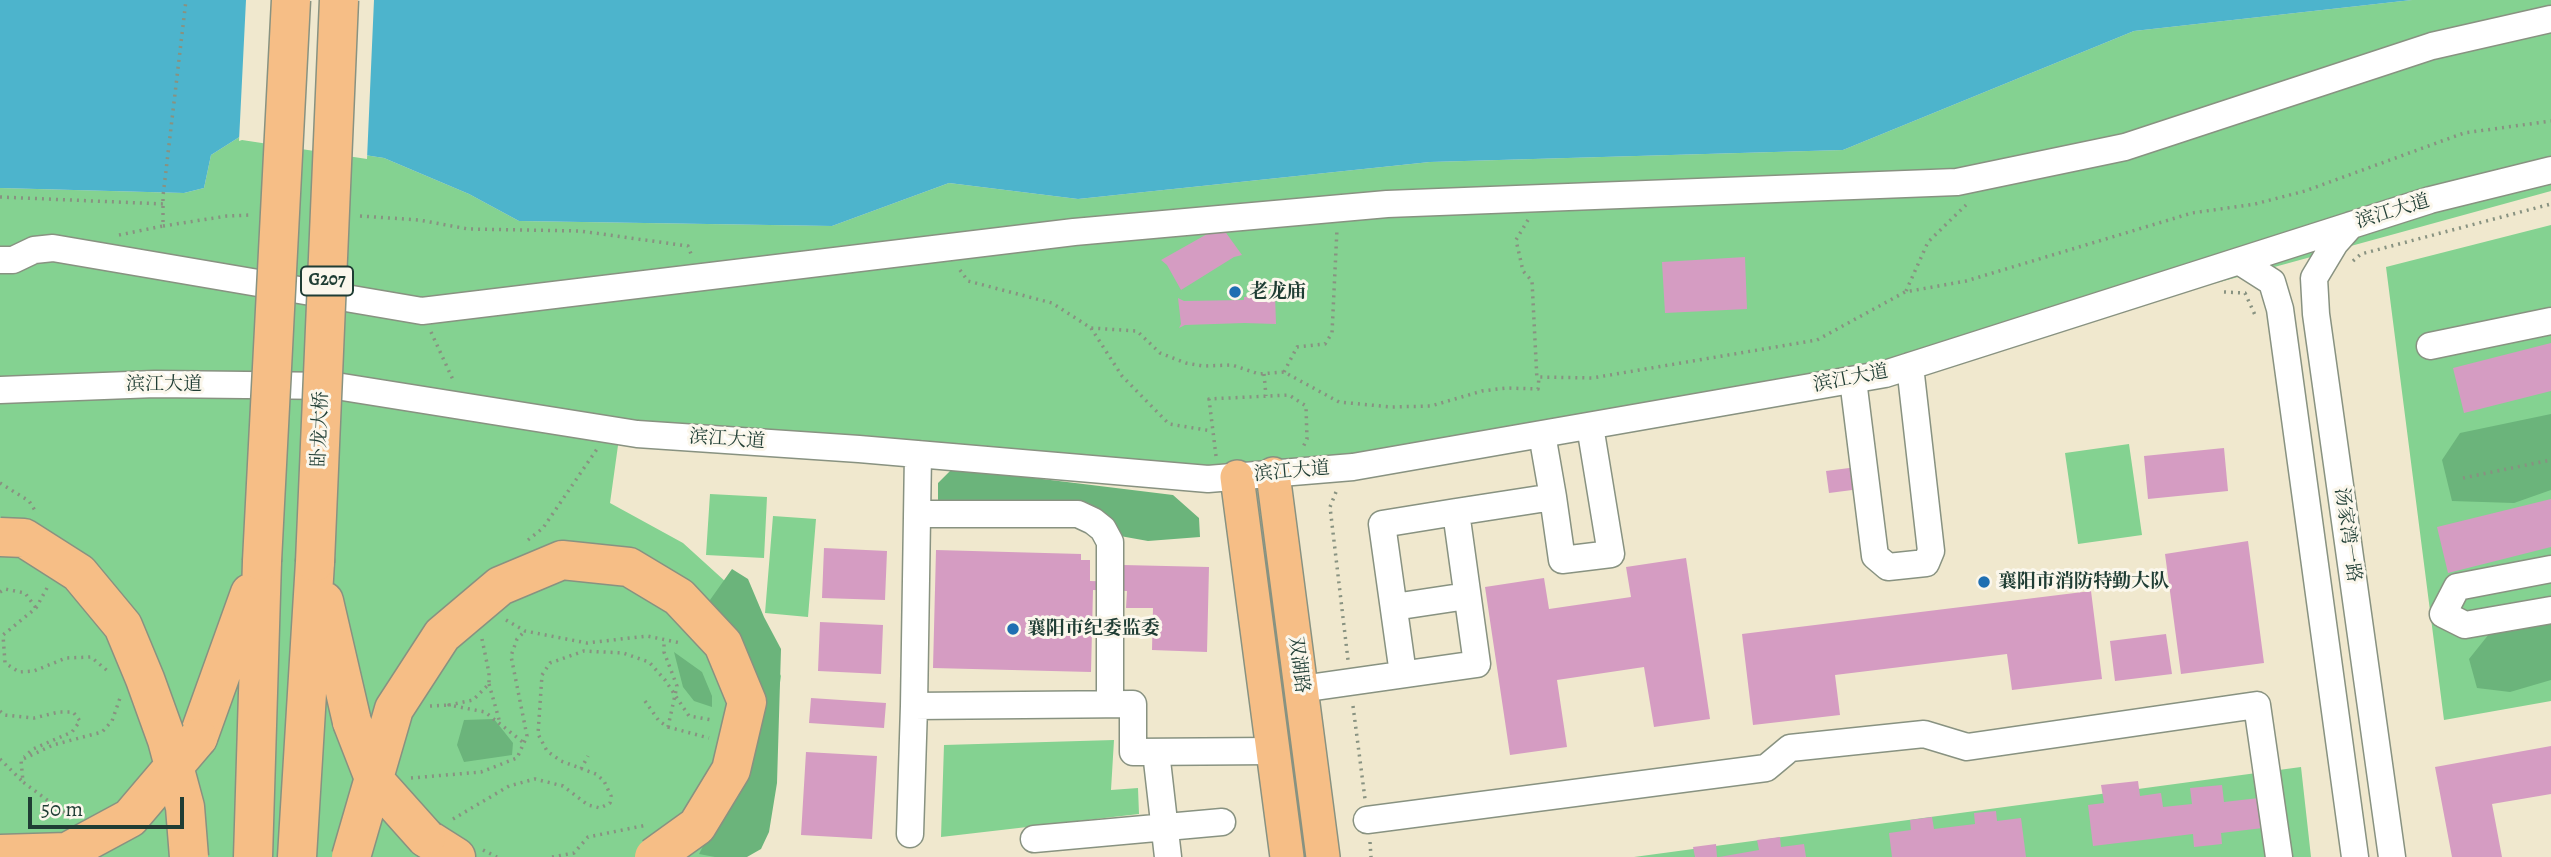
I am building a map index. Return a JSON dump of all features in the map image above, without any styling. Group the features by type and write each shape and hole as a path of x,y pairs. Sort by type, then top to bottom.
{"highway":[{"name":"G207","path":"253,857 262,561 291,0"},
{"name":"卧龙大桥","path":"297,857 315,562 339,0"},
{"path":"0,537 24,538 79,573 123,626 167,740 185,807 189,857"},
{"path":"0,854 67,852 130,818 198,738 262,561"},
{"path":"351,857 394,709 442,635 500,586 562,561 629,567 678,597 723,644 747,702 731,770 697,826 652,840"},
{"path":"315,562 352,722 375,781 426,838 451,840"}],"main road":[{"name":"双湖路","path":"1281,473 1301,689 1322,857"},
{"name":"双湖路","path":"1229,478 1273,751 1287,857"}],"street":[{"path":"0,260 13,260 34,250 53,248 422,311 1074,232 1338,208 1957,182 2125,147 2432,46 2551,19"},
{"name":"滨江大道","path":"0,390 155,384 336,386 637,434 918,454 1208,480 1353,467 1885,374 2430,200 2551,170"},
{"name":"汤家湾一路","path":"2351,225 2335,243 2314,278 2316,314 2392,857"},
{"name":"汤家湾一路","path":"2239,261 2272,282 2280,309 2355,857"},
{"path":"2430,346 2551,321"},
{"path":"1853,380 1875,556 1888,567 1926,563 1931,551 1910,366"},
{"path":"1542,434 1562,561 1611,554 1590,426"},
{"path":"910,834 918,454"},
{"path":"1403,674 1382,524 1553,497"},
{"path":"1301,689 1477,664 1455,512"},
{"path":"917,514 1078,514 1103,529 1110,542 1110,704"},
{"path":"2551,569 2457,587 2443,614 2465,625 2551,610"},
{"path":"1394,607 1467,596"},
{"path":"914,706 1133,704 1133,752 1273,751"},
{"path":"1367,820 1766,768 1790,748 1924,734 1967,747 2257,705 2279,857"},
{"path":"1156,752 1168,857"},
{"path":"1034,839 1222,822"}],"path":[{"path":"163,196 186,0"},
{"path":"1538,389 1539,377 1592,378 1817,340 1905,292 1966,281 2192,213 2255,204 2305,191 2463,133 2551,121"},
{"path":"0,197 164,204"},
{"path":"1538,389 1532,281 1522,271 1516,240 1541,198"},
{"path":"1905,292 1928,242 1963,206 1974,201"},
{"path":"2345,268 2361,254 2551,204"},
{"path":"1284,372 1297,347 1325,344 1332,333 1338,208"},
{"path":"163,226 252,215"},
{"path":"353,215 419,220 468,229 580,231 688,246 702,277"},
{"path":"945,248 968,281 1052,303 1091,328 1122,376 1169,424 1212,431"},
{"path":"422,311 464,406"},
{"path":"1091,328 1136,331 1160,353 1186,363 1203,366 1231,365 1259,374 1284,372 1339,402 1391,407 1431,406 1482,391 1506,388 1538,389"},
{"path":"1264,374 1266,396"},
{"path":"1229,478 1212,431 1209,399 1289,395 1306,406 1307,439 1281,473"},
{"path":"522,546 543,528 610,430"},
{"path":"2463,478 2551,460"},
{"path":"0,483 29,501 36,512"},
{"path":"50,583 36,608 3,635 5,663 19,672 34,671 66,659 91,657 115,677"},
{"path":"0,592 5,589 25,593 36,608"},
{"path":"498,624 506,620 525,631 587,643 647,636 687,645"},
{"path":"401,779 481,772 517,758 527,736 511,656 517,639 525,631"},
{"path":"481,633 489,684 500,723"},
{"path":"664,640 664,652 674,672 677,686 677,696 668,727"},
{"path":"451,840 509,786 535,779 563,786 588,805 600,808 610,803 611,796 604,781 596,774 561,761 547,751 538,734 542,675 550,663 584,651 623,653 649,662 690,716 713,720 718,713"},
{"path":"489,684 473,700 449,705 485,712 524,743"},
{"path":"21,760 53,745 102,732 112,721 120,698 117,687"},
{"path":"645,701 659,721 689,734 708,736 711,747"},
{"path":"0,711 4,715 33,718 73,712 80,722 72,732 33,748 21,760"},
{"path":"581,769 588,756"},
{"path":"0,759 23,782 76,822"},
{"path":"21,760 23,782"},
{"path":"552,857 574,853 588,837 652,840"}],"green space":[{"path":"2412,0 2551,0 2551,191 1885,374 1237,477 620,431 610,503 683,543 737,592 781,676 763,798 726,857 0,857 0,188 184,193 204,188 211,155 241,136 384,158 469,194 519,221 832,226 949,183 1078,199 1430,162 1843,150 2134,31"},
{"path":"2551,225 2551,701 2444,720 2386,267"},
{"path":"2551,414 2551,490 2514,503 2452,501 2442,460 2460,433"},
{"path":"2129,444 2142,535 2078,544 2065,453"},
{"path":"950,471 977,471 1173,495 1199,518 1200,537 1148,541 947,505 938,500 938,483"},
{"path":"710,494 767,497 764,558 706,555"},
{"path":"773,516 816,519 808,617 765,613"},
{"path":"732,569 748,579 781,649 777,783 769,832 761,849 747,857 715,857 699,854 741,771 710,600"},
{"path":"2551,623 2551,680 2510,692 2477,688 2469,659 2489,634"},
{"path":"674,652 702,672 712,696 712,707 694,701 683,687"},
{"path":"494,719 513,743 512,755 464,762 457,745 464,720"},
{"path":"1114,740 1111,790 1138,788 1139,814 941,837 944,745"},
{"path":"2301,767 2311,857 1634,857"}],"water":[{"path":"0,0 2412,0 2134,31 1843,150 1430,162 1078,199 949,183 832,226 519,221 469,194 384,158 241,136 211,155 204,188 184,193 0,188"}],"pier":[{"path":"246,0 374,0 367,159 239,141"}],"building":[{"path":"1216,229 1224,230 1242,255 1234,257 1181,290 1167,265 1161,260"},
{"path":"1745,257 1747,309 1665,313 1662,262"},
{"path":"1275,294 1276,324 1185,325 1179,328 1181,324 1178,298 1184,301 1244,300 1244,297"},
{"path":"2551,343 2551,391 2464,413 2453,368"},
{"path":"2224,448 2228,491 2148,499 2144,456"},
{"path":"1857,467 1860,489 1829,493 1826,471"},
{"path":"2551,499 2551,547 2448,573 2437,527"},
{"path":"2248,541 2264,663 2181,674 2165,554"},
{"path":"824,548 887,551 885,600 822,598"},
{"name":"襄阳市纪委监委","path":"936,550 1081,554 1081,560 1090,560 1090,581 1123,582 1123,565 1209,567 1207,652 1152,650 1153,608 1126,608 1127,591 1093,590 1091,672 933,668"},
{"path":"1686,558 1710,719 1654,727 1644,667 1557,680 1567,747 1510,755 1485,587 1544,578 1549,609 1631,597 1626,567"},
{"path":"2091,591 2102,679 2012,690 2007,654 1835,675 1840,715 1753,725 1742,634"},
{"path":"820,622 883,625 881,674 818,671"},
{"path":"2166,634 2172,674 2115,681 2110,641"},
{"path":"811,698 886,703 884,728 809,723"},
{"path":"2551,746 2551,794 2492,804 2502,857 2452,857 2435,767"},
{"path":"806,752 877,756 872,839 801,835"},
{"path":"2138,781 2140,796 2161,793 2163,807 2192,804 2190,788 2222,785 2224,802 2259,798 2263,828 2221,833 2222,844 2194,847 2193,834 2093,846 2088,805 2104,803 2101,785"},
{"path":"1996,811 1997,821 2021,818 2026,857 1892,857 1889,833 1911,830 1910,820 1932,817 1934,829 1975,824 1974,813"},
{"path":"1780,837 1781,847 1804,844 1806,857 1719,857 1759,850 1757,840"},
{"path":"1716,844 1717,857 1695,857 1693,847"}],"place":[{"name":"老龙庙","path":"1235,292"},
{"name":"襄阳市消防特勤大队","path":"1984,582"},
{"name":"襄阳市纪委监委","path":"1013,629"}]}
